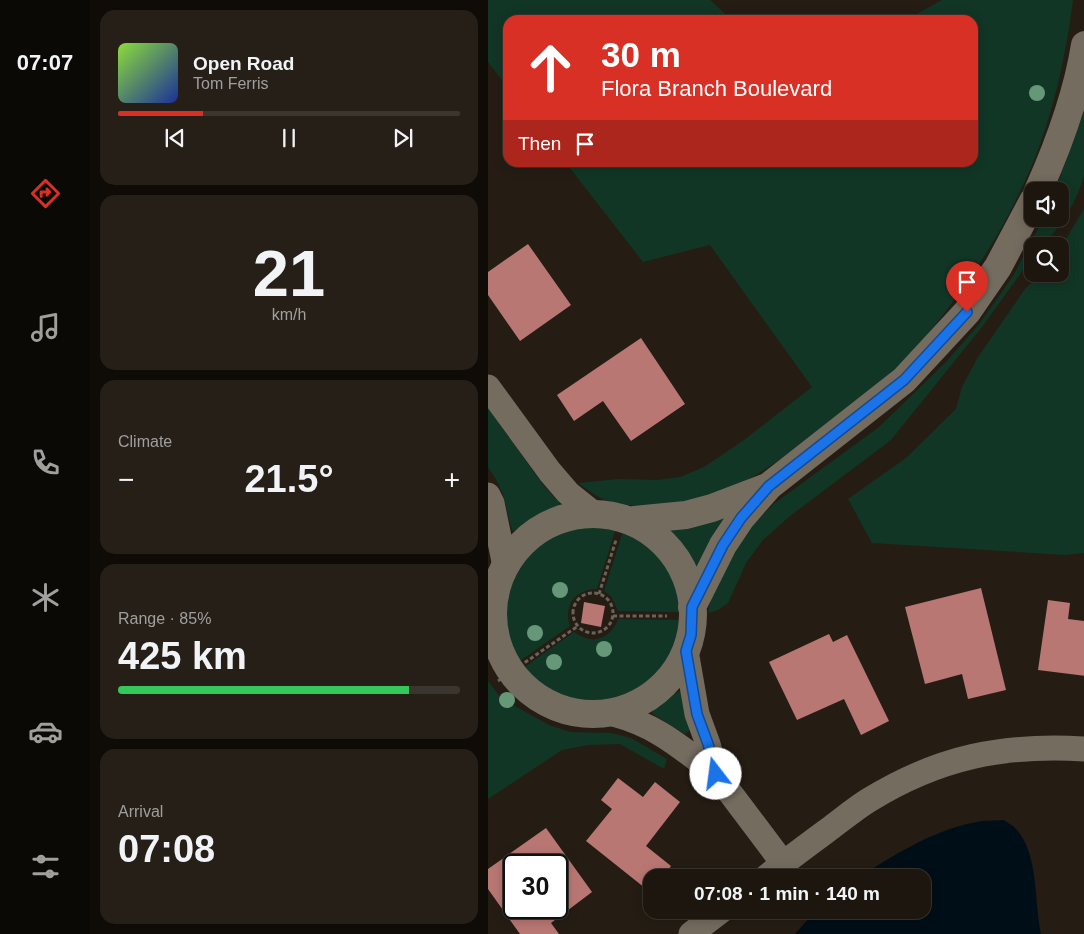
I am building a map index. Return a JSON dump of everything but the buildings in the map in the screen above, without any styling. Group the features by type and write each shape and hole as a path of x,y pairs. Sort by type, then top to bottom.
{"street":[{"path":"1042,182 1057,149 1074,100 1084,45"},
{"path":"682,611 741,518 769,486 904,380 967,312 998,267 1024,218"},
{"path":"488,387 550,472 568,493 593,512"},
{"path":"716,774 655,729 633,719 613,714 584,715 555,708 504,676 494,630 493,616 497,586 506,566 518,549 533,534 571,516 593,512 629,518 686,515 712,508 769,486"},
{"path":"488,495 492,503 506,566"},
{"path":"613,714 637,705 658,691 675,673 686,651 691,635 682,611 688,586 680,566 653,532 629,518"},
{"path":"686,651 697,714 716,774 773,869"},
{"path":"775,869 868,800 906,779 948,763 995,751 1046,746 1084,749"},
{"path":"691,934 710,919"}],"path":[{"path":"599,594 629,518"},
{"path":"588,594 599,594 610,603 613,616 607,628 602,632 588,633 578,626 573,614 577,602 588,594"},
{"path":"613,616 682,611"},
{"path":"504,676 578,626"}],"green space":[{"path":"488,0 710,0 726,15 503,15 503,82 488,62"},
{"path":"942,0 1073,0 1065,51 1054,100 1029,173 999,232 977,267 917,347 868,392 809,438 780,460 735,486 684,502 631,505 605,500 578,483 618,479 657,480 680,477 704,467 744,440 812,387 710,245 643,262 569,167 978,167 978,15 915,15"},
{"path":"1084,112 1084,174 1078,194 1069,211 1069,182 1058,182"},
{"path":"1084,209 1084,553 1065,555 872,543 848,499 906,458 956,409 962,387 978,357 1025,289 1032,282 1069,282 1069,237 1067,237"},
{"path":"1039,227 1059,227 1050,237 1034,237"},
{"path":"1024,255 1024,269 982,327 891,440 790,516 763,540 746,563 728,603 718,610 708,613 711,596 743,534 775,503 879,427 947,361 980,323 1013,276"},
{"path":"488,408 544,486 559,502 559,505 514,531 512,530 503,495 488,467"},
{"path":"726,516 697,567 670,531 671,529"},
{"path":"595,525 616,528 597,589 583,592 573,600 568,611 570,626 521,660 516,660 508,641 504,622 505,603 510,584 519,567 531,552 546,539 571,528"},
{"path":"623,531 646,544 664,562 676,584 683,610 680,612 618,611 611,596 604,591"},
{"path":"618,619 681,620 682,622 675,650 661,673 642,690 619,701 594,705 568,702 544,692 523,672 526,666 574,632 587,638 600,638 611,632"},
{"path":"488,681 500,697 500,705 504,708 513,705 549,725 570,732 611,733 631,738 667,759 664,769 620,744 588,745 562,750 488,799"},
{"path":"679,691 681,692 689,728 689,731 685,734 653,714 652,711"}],"shaded area":[{"path":"1004,820 1016,829 1023,839 1029,851 1032,865 1041,934 795,934 808,919 931,919 931,869 873,869 930,837 960,826 983,821"}],"route":[{"path":"716,774 697,714 686,651 691,635 692,607 723,545 741,518 769,486 904,380 967,312"}]}
